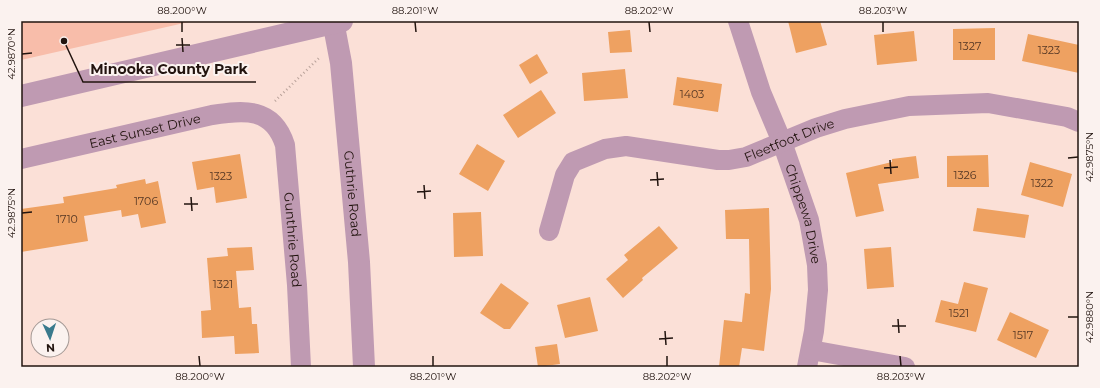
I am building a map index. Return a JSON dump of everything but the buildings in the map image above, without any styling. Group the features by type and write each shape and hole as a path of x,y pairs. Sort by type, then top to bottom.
{"street":[{"name":"Chippewa Drive","path":"738,21 761,92 782,142 809,220 817,265 818,290 814,331 809,358"},
{"path":"21,96 336,22"},
{"name":"Guthrie Road","path":"336,22 359,262 364,367"},
{"name":"Fleetfoot Drive","path":"549,231 565,175 573,162 605,149 626,146 718,160 729,160 746,157 816,128 845,119 909,106 988,103 1066,117 1079,122"},
{"name":"East Sunset Drive","path":"21,160 212,115 238,111 264,117"},
{"name":"Gunthrie Road","path":"264,117 277,129 285,146 297,277 301,367"},
{"path":"809,358 905,367"}],"path":[{"path":"264,117 319,58"}],"shaded area":[{"path":"21,21 193,21 21,60"}],"place":[{"name":"Minooka County Park","path":"64,41"}]}
